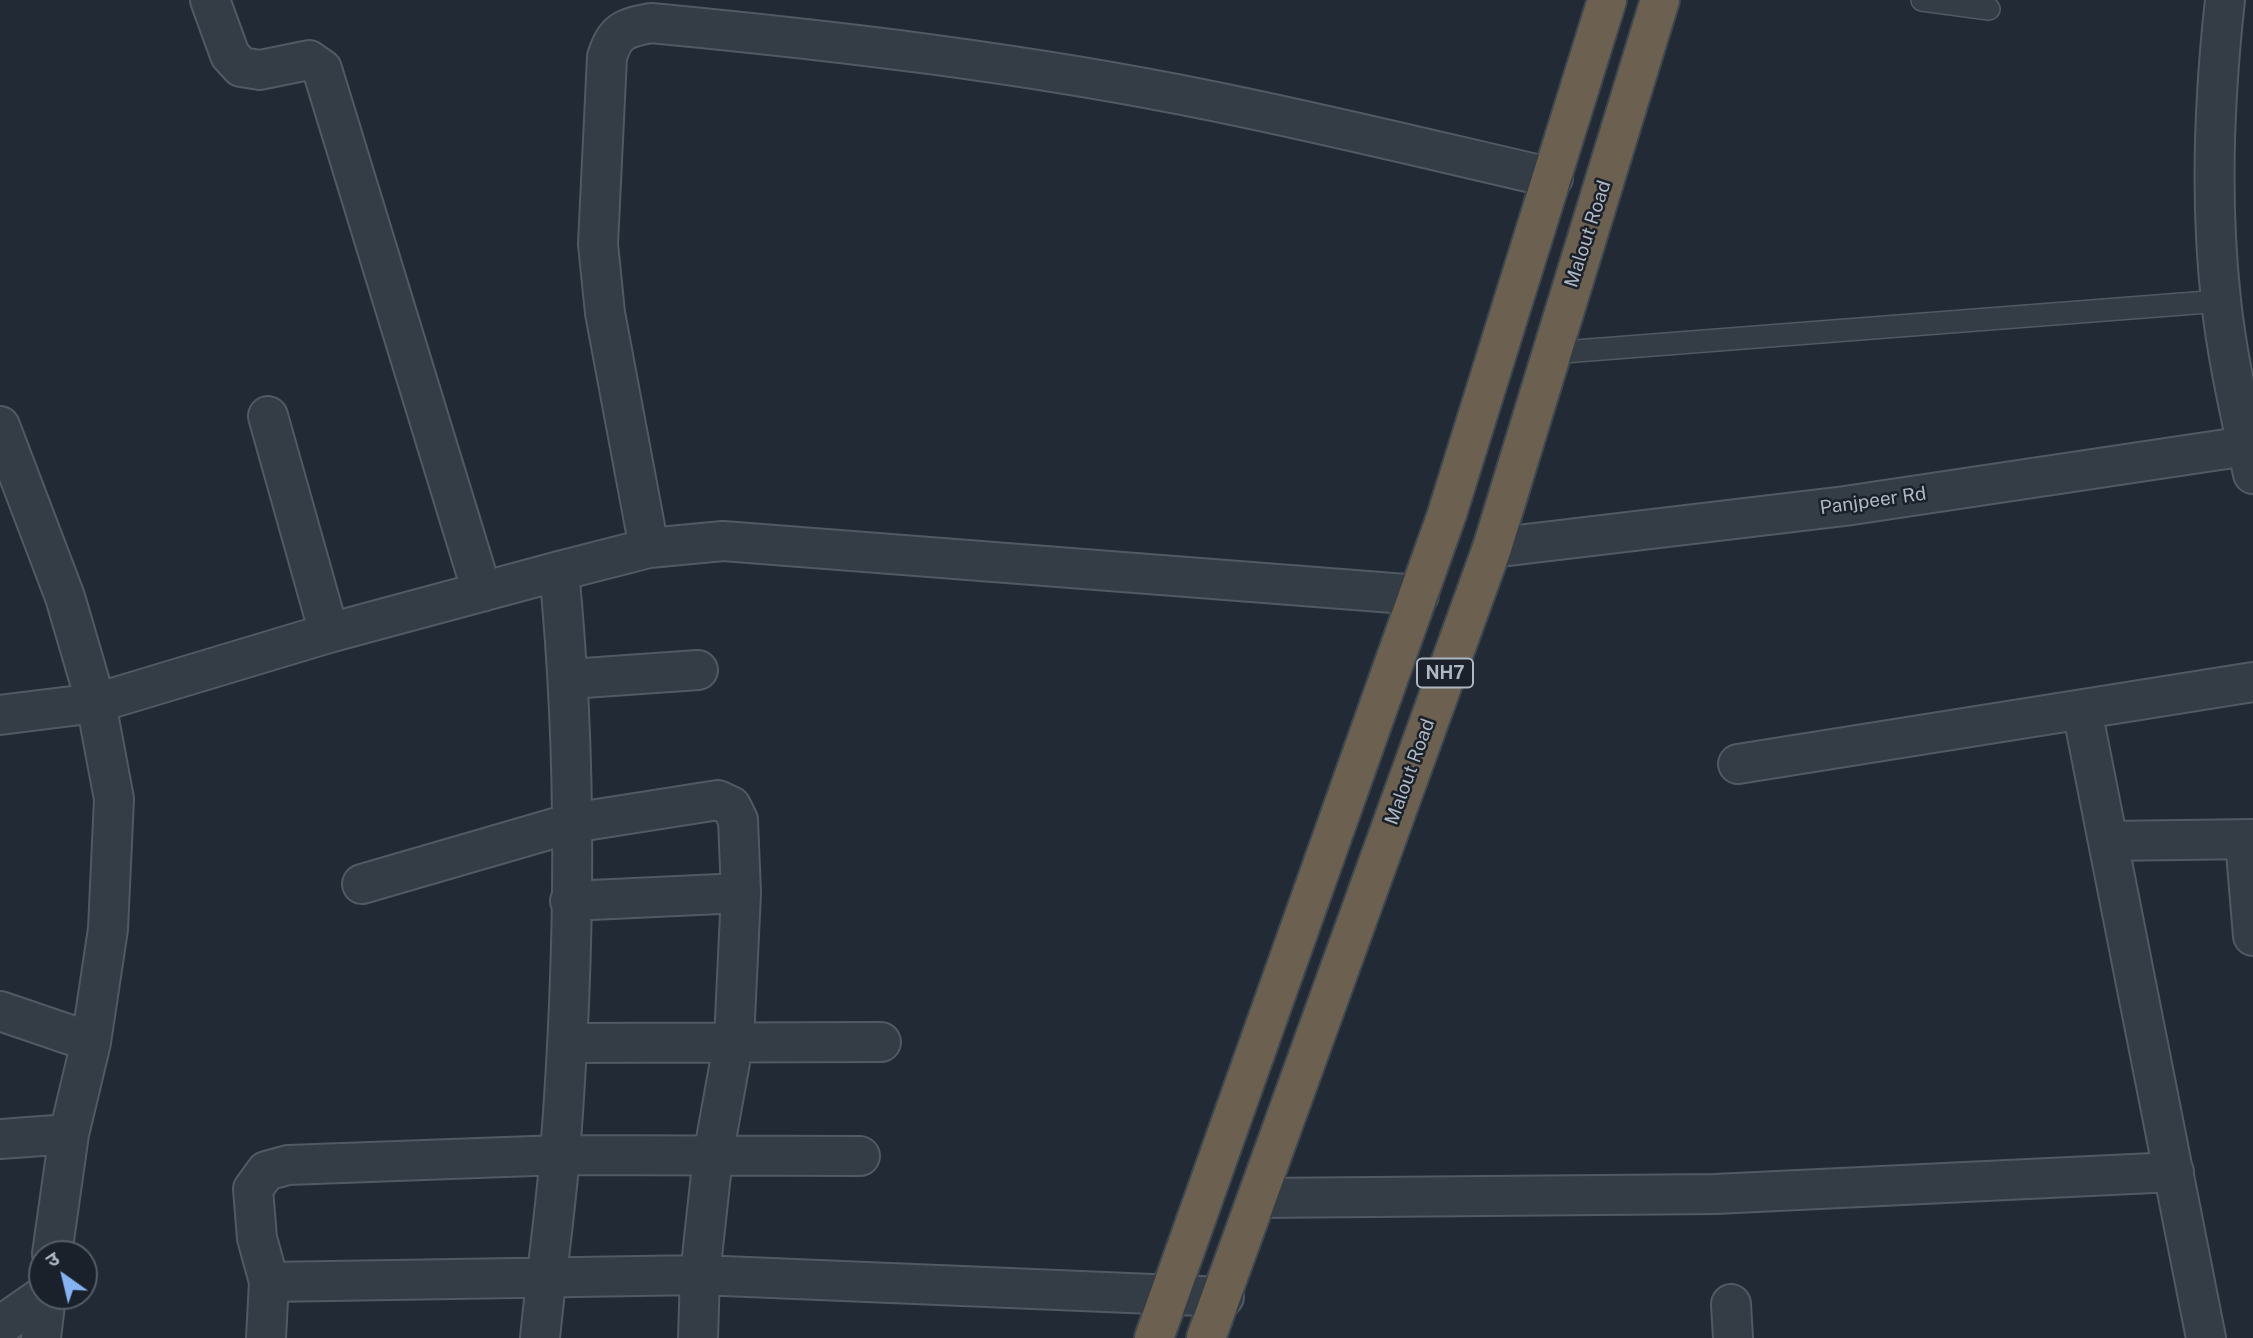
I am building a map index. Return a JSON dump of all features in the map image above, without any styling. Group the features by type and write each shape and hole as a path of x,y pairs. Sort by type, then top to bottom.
{"highway":[{"name":"NH7","path":"1154,1338 1172,1294 1419,595 1553,178 1606,0"},
{"name":"Malout Road","path":"1206,1338 1224,1297 1492,548 1660,0"}],"street":[{"path":"210,0 230,55 241,67 260,70 309,60 322,69 482,592"},
{"path":"2225,0 2216,111 2215,215 2221,301 2251,455"},
{"path":"649,548 605,313 598,244 607,57 613,39 629,27 651,23 865,44 1060,74 1212,101 1553,178"},
{"path":"268,416 330,633"},
{"path":"0,426 65,597 96,703 114,799 108,929 91,1042 69,1134 54,1240"},
{"name":"Panjpeer Rd","path":"1492,548 2251,455"},
{"path":"0,715 96,703 330,633 559,571 649,548 723,541 1419,595"},
{"path":"540,1338 560,1156 567,1043 572,823 570,679 559,571"},
{"path":"570,679 698,670"},
{"path":"1738,764 2253,682"},
{"path":"2082,710 2206,1338"},
{"path":"362,884 572,823 718,800 731,806 738,820 741,893 734,1041 713,1156 700,1275 698,1338"},
{"path":"2108,841 2249,839 2253,936"},
{"path":"570,901 741,893"},
{"path":"0,1011 91,1042"},
{"path":"567,1043 881,1042"},
{"path":"0,1139 69,1134"},
{"path":"266,1338 269,1282 257,1238 253,1189 266,1171 288,1165 560,1156 860,1156"},
{"path":"1258,1198 1715,1194 2174,1172"},
{"path":"269,1282 700,1275 1224,1297"},
{"path":"0,1326 28,1307"},
{"path":"41,1338 44,1310"}],"lane":[{"path":"1922,0 1989,9"},
{"path":"1550,353 2221,301"}]}
